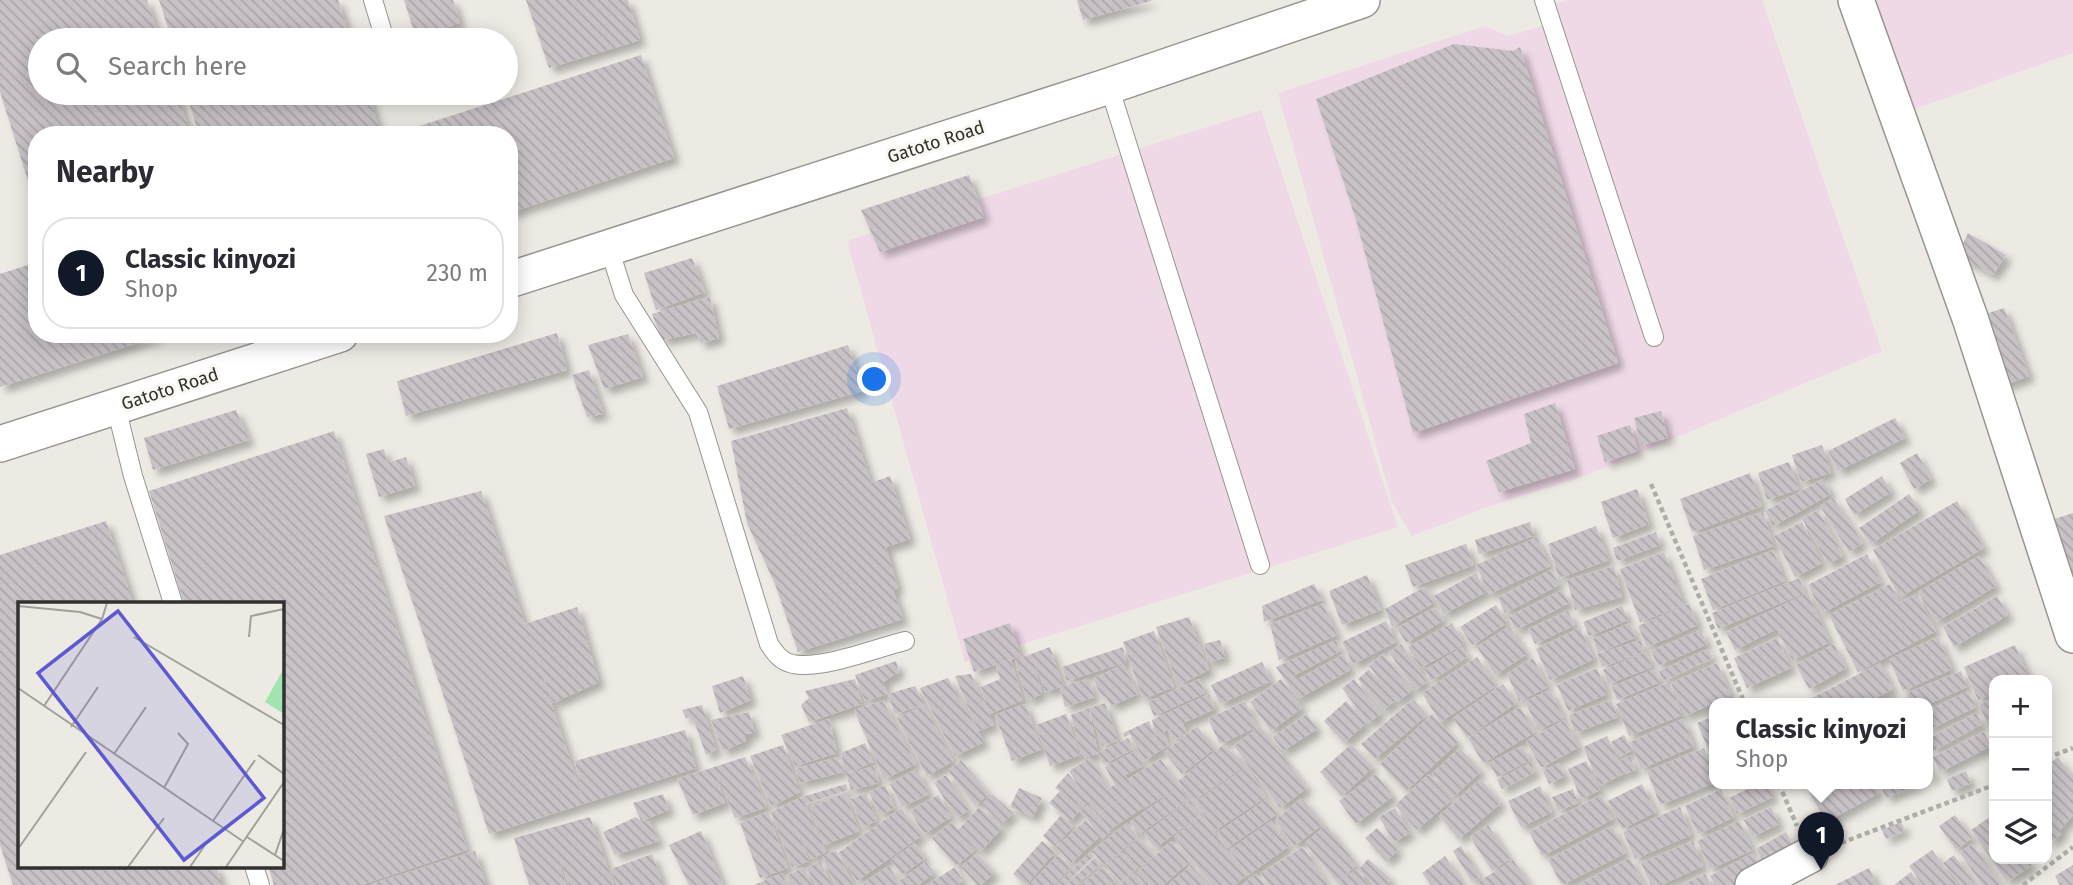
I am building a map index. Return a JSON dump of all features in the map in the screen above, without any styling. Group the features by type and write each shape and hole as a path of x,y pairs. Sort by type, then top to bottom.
{"street":[{"name":"Gatoto Road","path":"518,277 1109,86 1362,0"},
{"path":"1856,0 1969,318 2073,635"},
{"name":"Gatoto Road","path":"0,444 312,343"},
{"path":"1753,885 1810,855"}],"lane":[{"path":"373,0 381,28"},
{"path":"1544,0 1654,337"},
{"path":"1109,86 1260,565"},
{"path":"609,248 624,295 698,412 769,644 778,657 793,664 819,663 905,641"},
{"path":"116,407 133,476 173,602"},
{"path":"255,868 260,885"}],"path":[{"path":"1651,484 1742,698"},
{"path":"2052,756 2073,748"},
{"path":"1781,789 1810,855 1989,787"},
{"path":"2023,885 2073,846"}],"shaded area":[{"path":"1568,0 1762,0 1882,351 1584,476 1487,507 1412,536 1392,502 1278,93 1485,26 1508,36 1542,26 1554,4"},
{"path":"1861,0 2073,0 2073,53 1897,115"},
{"path":"1261,110 1398,527 965,662 847,241"}],"building":[{"path":"0,0 147,0 156,28 28,28 28,105 181,105 188,126 28,126 28,181 0,92"},
{"path":"159,0 338,0 347,28 168,28"},
{"path":"404,0 453,0 460,23 445,28 413,28"},
{"path":"526,0 628,0 640,40 549,68"},
{"path":"1077,0 1151,0 1151,1 1083,20"},
{"path":"1454,44 1513,51 1520,47 1618,363 1413,433 1356,220 1316,99"},
{"path":"641,55 674,158 518,210 518,126 419,126 485,105 518,105 518,94"},
{"path":"190,105 372,105 378,126 196,126"},
{"path":"969,175 984,217 880,252 861,210"},
{"path":"1968,233 2006,255 1993,275 1957,256"},
{"path":"692,258 705,292 656,310 644,273"},
{"path":"28,265 28,343 137,343 0,387 0,274"},
{"path":"710,297 719,338 701,343 696,333 662,340 652,314"},
{"path":"2004,308 2029,376 1999,387 1976,317"},
{"path":"557,333 567,370 406,416 397,381"},
{"path":"628,334 643,377 604,389 588,345"},
{"path":"848,345 863,391 729,429 717,386"},
{"path":"589,370 603,414 587,417 572,375"},
{"path":"1555,403 1575,469 1499,492 1486,461 1531,443 1524,414"},
{"path":"847,408 871,483 890,476 910,539 886,547 898,588 893,590 903,619 798,652 775,584 747,523 731,441"},
{"path":"236,410 249,440 153,470 144,438"},
{"path":"1661,411 1668,438 1641,445 1634,418"},
{"path":"1895,418 1905,438 1838,471 1828,451"},
{"path":"1630,425 1638,451 1605,462 1597,436"},
{"path":"334,431 467,850 361,885 274,885 269,868 284,868 284,602 184,602 149,491"},
{"path":"1822,445 1831,473 1801,482 1792,455"},
{"path":"384,449 387,463 406,457 415,486 379,497 366,454"},
{"path":"1917,453 1931,479 1914,489 1900,463"},
{"path":"1789,462 1799,489 1767,500 1758,473"},
{"path":"1750,473 1762,506 1692,532 1680,499"},
{"path":"1882,476 1891,492 1854,515 1845,499"},
{"path":"1823,479 1831,494 1773,526 1765,511"},
{"path":"1637,489 1649,524 1613,538 1601,502"},
{"path":"481,491 525,624 577,607 599,682 553,703 529,635 583,799 575,761 685,730 696,768 489,834 384,516"},
{"path":"1909,494 1920,510 1871,544 1859,528"},
{"path":"1833,498 1863,543 1849,552 1820,506"},
{"path":"1957,501 1984,548 1900,597 1873,550"},
{"path":"1818,510 1843,556 1828,564 1802,519"},
{"path":"1763,512 1774,546 1704,570 1693,536"},
{"path":"2073,513 2073,583 2048,521"},
{"path":"106,521 133,602 18,602 18,868 217,868 222,885 13,885 0,845 0,555"},
{"path":"1530,522 1534,536 1479,554 1475,540"},
{"path":"1802,522 1822,563 1795,577 1774,536"},
{"path":"1596,526 1609,560 1559,578 1548,544"},
{"path":"1656,532 1660,545 1617,561 1613,548"},
{"path":"1537,537 1550,566 1489,594 1476,565"},
{"path":"1466,544 1474,565 1413,587 1405,565"},
{"path":"1773,550 1785,581 1713,610 1701,579"},
{"path":"1664,552 1684,605 1640,622 1620,569"},
{"path":"1867,554 1881,582 1822,613 1808,585"},
{"path":"1979,556 1996,586 1936,622 1918,592"},
{"path":"1614,566 1622,597 1575,610 1567,580"},
{"path":"1551,570 1559,585 1505,613 1498,598"},
{"path":"1476,573 1486,592 1444,614 1434,596"},
{"path":"1367,575 1381,610 1342,625 1329,591"},
{"path":"1799,578 1805,593 1718,629 1712,613"},
{"path":"1314,584 1322,600 1264,622 1262,606"},
{"path":"1890,584 1900,603 1917,594 1936,631 1858,672 1829,615"},
{"path":"1426,586 1434,603 1392,626 1385,609"},
{"path":"1562,590 1569,603 1516,630 1509,617"},
{"path":"1808,593 1830,642 1792,660 1777,629 1735,650 1726,632"},
{"path":"1997,596 2008,615 1954,647 1943,627"},
{"path":"1323,604 1337,635 1279,660 1270,624"},
{"path":"1689,604 1698,625 1647,647 1638,626"},
{"path":"1496,605 1507,623 1472,645 1460,627"},
{"path":"1622,606 1628,620 1589,636 1583,622"},
{"path":"1435,607 1444,620 1406,643 1397,628"},
{"path":"1568,611 1575,625 1535,644 1528,629"},
{"path":"1189,617 1209,670 1178,685 1156,627"},
{"path":"1386,621 1396,642 1353,664 1342,642"},
{"path":"1010,623 1021,656 974,672 963,639"},
{"path":"1452,623 1464,644 1420,668 1408,647"},
{"path":"1630,623 1636,637 1598,653 1593,639"},
{"path":"1509,626 1527,654 1495,675 1477,647"},
{"path":"1580,628 1594,659 1550,680 1536,649"},
{"path":"1701,630 1707,644 1658,666 1651,651"},
{"path":"1154,631 1174,687 1143,699 1123,642"},
{"path":"1938,637 1952,669 1903,691 1889,659"},
{"path":"1777,638 1791,668 1747,688 1734,658"},
{"path":"1220,640 1225,658 1208,662 1204,644"},
{"path":"1336,640 1340,651 1293,676 1297,680 1344,654 1350,670 1298,699 1276,667"},
{"path":"1641,640 1644,652 1602,667 1597,654"},
{"path":"1401,644 1427,682 1415,690 1389,652"},
{"path":"1834,644 1846,668 1809,689 1796,665"},
{"path":"2015,645 2028,675 1989,675 1989,695 1978,700 1964,667"},
{"path":"1050,647 1063,686 1088,679 1095,697 1065,707 1060,687 1045,692 1034,659 1042,694 1027,700 1015,660"},
{"path":"1123,647 1126,662 1067,681 1062,667"},
{"path":"1462,647 1468,656 1431,681 1425,670"},
{"path":"1708,649 1713,658 1663,681 1659,671"},
{"path":"1646,652 1652,667 1608,684 1603,670"},
{"path":"1383,654 1412,690 1398,702 1369,666"},
{"path":"1477,657 1496,686 1440,722 1422,693"},
{"path":"1533,658 1548,687 1519,701 1507,674"},
{"path":"1011,660 1023,700 989,714 981,687 1000,679 996,666"},
{"path":"896,661 899,672 883,682 888,694 865,701 855,675"},
{"path":"1262,662 1271,681 1220,704 1211,685"},
{"path":"1717,663 1731,695 1709,698 1709,705 1685,716 1671,683"},
{"path":"1880,663 1893,689 1876,698 1812,698"},
{"path":"1123,664 1138,694 1111,706 1106,697 1101,695 1093,679"},
{"path":"1597,668 1607,694 1568,711 1557,685"},
{"path":"1369,669 1395,701 1383,710 1358,679"},
{"path":"1654,669 1660,682 1617,700 1612,687"},
{"path":"1961,671 1967,687 1933,702 1933,698 1909,698 1907,693"},
{"path":"971,674 994,725 978,731 955,676"},
{"path":"743,676 751,700 720,713 712,686"},
{"path":"948,678 984,742 955,756 920,688"},
{"path":"855,679 862,704 809,722 801,705 809,698 805,691"},
{"path":"1199,679 1205,693 1154,716 1148,702"},
{"path":"1281,679 1302,708 1271,731 1250,702"},
{"path":"1354,679 1381,714 1368,723 1342,688"},
{"path":"1669,682 1682,715 1629,736 1616,704"},
{"path":"1503,684 1516,703 1467,738 1453,718"},
{"path":"915,686 924,705 895,714 888,694"},
{"path":"1550,690 1564,718 1538,730 1525,701"},
{"path":"1968,691 1976,707 1933,728 1933,708"},
{"path":"1209,694 1215,709 1163,732 1169,745 1144,761 1130,734 1125,737 1123,733 1149,721 1159,747 1152,720"},
{"path":"1413,699 1427,715 1375,759 1361,744"},
{"path":"1611,700 1618,717 1575,733 1569,715"},
{"path":"1989,700 1989,728 1979,705"},
{"path":"883,701 916,764 884,779 854,710"},
{"path":"1245,701 1257,727 1220,744 1208,719"},
{"path":"1346,701 1366,723 1344,743 1324,721"},
{"path":"1105,703 1118,741 1102,746 1089,708"},
{"path":"1025,704 1042,749 1012,761 995,715"},
{"path":"702,705 716,750 706,755 693,718 686,718 682,710"},
{"path":"924,705 953,761 927,776 897,718"},
{"path":"1520,707 1535,732 1483,763 1468,738"},
{"path":"1089,708 1098,754 1082,758 1071,715"},
{"path":"749,712 755,734 746,734 746,741 723,751 711,720"},
{"path":"1976,713 1982,724 1933,751 1933,736"},
{"path":"1066,714 1080,755 1050,766 1036,725"},
{"path":"1307,714 1317,729 1283,751 1273,737"},
{"path":"1432,714 1458,742 1406,791 1380,764"},
{"path":"1709,718 1709,751 1697,723"},
{"path":"829,719 837,753 795,766 781,735"},
{"path":"1683,719 1694,746 1641,769 1630,742"},
{"path":"1564,720 1579,747 1541,768 1526,741"},
{"path":"1183,724 1187,733 1172,741 1168,731"},
{"path":"1197,726 1215,748 1182,774 1164,752"},
{"path":"1260,726 1307,788 1280,808 1234,746"},
{"path":"1984,732 1989,742 1989,747 1940,772 1933,757"},
{"path":"1624,735 1632,750 1619,757 1611,742"},
{"path":"1607,736 1624,774 1600,785 1583,747"},
{"path":"1128,738 1134,749 1104,764 1098,753"},
{"path":"865,743 873,762 846,774 841,753"},
{"path":"1351,744 1373,767 1342,796 1320,772"},
{"path":"783,745 800,792 771,806 750,756"},
{"path":"1223,745 1247,765 1193,801 1178,781"},
{"path":"1522,746 1530,760 1497,777 1489,763"},
{"path":"1460,748 1481,771 1453,797 1432,774"},
{"path":"1704,748 1709,761 1709,785 1660,805 1647,771"},
{"path":"1135,751 1143,766 1125,775 1134,790 1097,814 1088,801 1082,808 1064,794 1081,809 1071,821 1049,803 1060,791 1055,788 1068,773 1082,792 1069,771 1090,758 1109,788 1115,785 1105,767"},
{"path":"1630,756 1636,770 1625,774 1619,761"},
{"path":"745,757 767,807 735,818 716,774 725,803 693,815 677,779"},
{"path":"838,757 843,772 800,783 795,769"},
{"path":"2058,757 2071,775 2073,773 2073,815 2060,830 2062,834 2052,840 2052,801 2052,761"},
{"path":"1161,759 1188,800 1139,834 1130,822 1177,789 1145,807 1128,779"},
{"path":"961,760 989,794 975,805 948,771"},
{"path":"1586,761 1600,790 1581,799 1568,769"},
{"path":"1531,762 1535,772 1502,789 1497,780"},
{"path":"1559,763 1565,776 1549,784 1543,771"},
{"path":"874,766 879,783 851,790 846,774"},
{"path":"1247,767 1266,797 1214,831 1195,802"},
{"path":"917,769 929,794 902,807 890,784"},
{"path":"1966,771 1971,783 1952,791 1947,779"},
{"path":"1376,774 1393,796 1356,824 1339,801"},
{"path":"1429,774 1451,800 1417,830 1395,805"},
{"path":"946,775 969,810 957,818 934,783"},
{"path":"1481,779 1501,803 1459,839 1439,816"},
{"path":"846,784 848,790 805,804 826,852 811,859 792,819 809,861 792,867 771,812 802,797"},
{"path":"1642,784 1656,812 1622,829 1608,801"},
{"path":"885,785 895,808 880,815 869,792"},
{"path":"1540,786 1552,812 1521,827 1508,801"},
{"path":"1019,788 1042,798 1033,817 1010,807"},
{"path":"1573,789 1578,803 1558,811 1552,797"},
{"path":"1721,789 1734,817 1698,834 1685,806"},
{"path":"1748,789 1769,789 1773,797 1737,814 1729,798"},
{"path":"1808,789 1877,789 1879,793 1826,822"},
{"path":"1882,789 1907,789 1886,798"},
{"path":"1134,791 1144,807 1109,830 1099,814"},
{"path":"845,793 859,831 824,845 810,807"},
{"path":"866,793 877,821 862,827 851,799"},
{"path":"663,794 669,810 641,821 633,803"},
{"path":"992,794 1013,813 1002,824 982,804"},
{"path":"938,795 951,817 924,834 910,811"},
{"path":"1601,795 1613,819 1542,856 1529,832"},
{"path":"1302,798 1323,824 1294,846 1275,820"},
{"path":"1267,799 1277,814 1227,848 1217,833"},
{"path":"1190,800 1200,815 1155,848 1144,834"},
{"path":"1088,805 1110,832 1103,839 1080,811"},
{"path":"979,807 1002,828 981,851 958,830"},
{"path":"1680,807 1691,835 1635,859 1623,832"},
{"path":"1771,807 1779,824 1752,837 1744,820"},
{"path":"901,808 921,836 857,881 838,853"},
{"path":"1395,808 1410,833 1394,842 1379,817"},
{"path":"768,812 788,868 760,878 740,823"},
{"path":"1061,815 1073,826 1055,847 1043,836"},
{"path":"1955,815 1972,838 1956,850 1939,826"},
{"path":"1200,816 1247,875 1235,885 1212,885 1174,837"},
{"path":"590,817 614,885 569,885 554,845 566,885 529,885 514,838"},
{"path":"636,817 641,821 649,821 659,841 615,855 603,832"},
{"path":"1989,817 1989,856 1971,830"},
{"path":"1086,820 1100,836 1071,863 1056,847"},
{"path":"1271,821 1289,846 1248,875 1230,850"},
{"path":"1739,821 1753,850 1710,869 1697,841"},
{"path":"952,822 975,850 956,866 932,838"},
{"path":"1901,822 1905,830 1886,839 1882,830"},
{"path":"1127,823 1138,837 1104,865 1092,851"},
{"path":"1326,825 1357,865 1337,882 1305,843"},
{"path":"1488,825 1510,859 1492,871 1470,837"},
{"path":"1612,826 1626,853 1562,885 1548,860"},
{"path":"1377,828 1398,850 1386,861 1365,838"},
{"path":"701,831 723,885 689,885 669,845"},
{"path":"1786,832 1797,851 1767,868 1756,849"},
{"path":"1139,838 1154,855 1139,869 1124,851"},
{"path":"1042,841 1055,852 1026,885 1013,874"},
{"path":"1171,841 1189,862 1163,885 1146,885 1136,874"},
{"path":"1693,841 1703,866 1661,885 1651,885 1641,863"},
{"path":"915,843 925,858 902,875 891,860"},
{"path":"1972,844 2002,885 1982,885 1960,853"},
{"path":"1461,846 1480,877 1472,882 1453,851"},
{"path":"1303,847 1329,885 1269,885 1261,873"},
{"path":"836,850 853,885 835,885 822,857"},
{"path":"1932,850 1957,885 1923,885 1909,866"},
{"path":"475,851 486,885 371,885 371,884"},
{"path":"1090,852 1094,856 1064,885 1056,885"},
{"path":"1122,852 1136,869 1120,882 1106,865"},
{"path":"977,853 994,873 981,885 977,885 961,867"},
{"path":"1753,853 1765,875 1746,885 1715,885 1710,876"},
{"path":"652,854 663,885 617,885 611,869"},
{"path":"1058,855 1071,867 1054,885 1029,885"},
{"path":"1954,855 1976,885 1962,885 1943,863"},
{"path":"1445,856 1464,885 1431,885 1422,873"},
{"path":"1095,858 1100,864 1076,885 1066,885"},
{"path":"1630,858 1644,885 1578,885"},
{"path":"1368,859 1391,879 1386,885 1375,885 1358,870"},
{"path":"1513,860 1530,885 1481,885 1478,882"},
{"path":"820,861 832,885 816,885 807,868"},
{"path":"926,862 934,873 918,885 904,885 900,880"},
{"path":"1995,864 2032,865 2007,882"},
{"path":"1191,865 1209,885 1168,885"},
{"path":"2073,865 2073,885 2060,885 2055,876"},
{"path":"889,866 901,885 864,885 863,883"},
{"path":"804,867 812,885 791,885 786,876"},
{"path":"955,867 963,881 957,885 927,885"},
{"path":"1103,867 1115,881 1110,885 1081,885"},
{"path":"1869,868 1877,885 1835,885"},
{"path":"1357,869 1368,885 1340,885 1337,882"},
{"path":"1911,872 1919,885 1894,885"},
{"path":"782,873 787,885 754,885"},
{"path":"1133,873 1143,885 1119,885 1122,882"},
{"path":"1256,874 1265,885 1242,885"},
{"path":"1705,874 1711,885 1682,885"}],"place":[{"name":"Classic kinyozi","path":"1821,870"}]}
